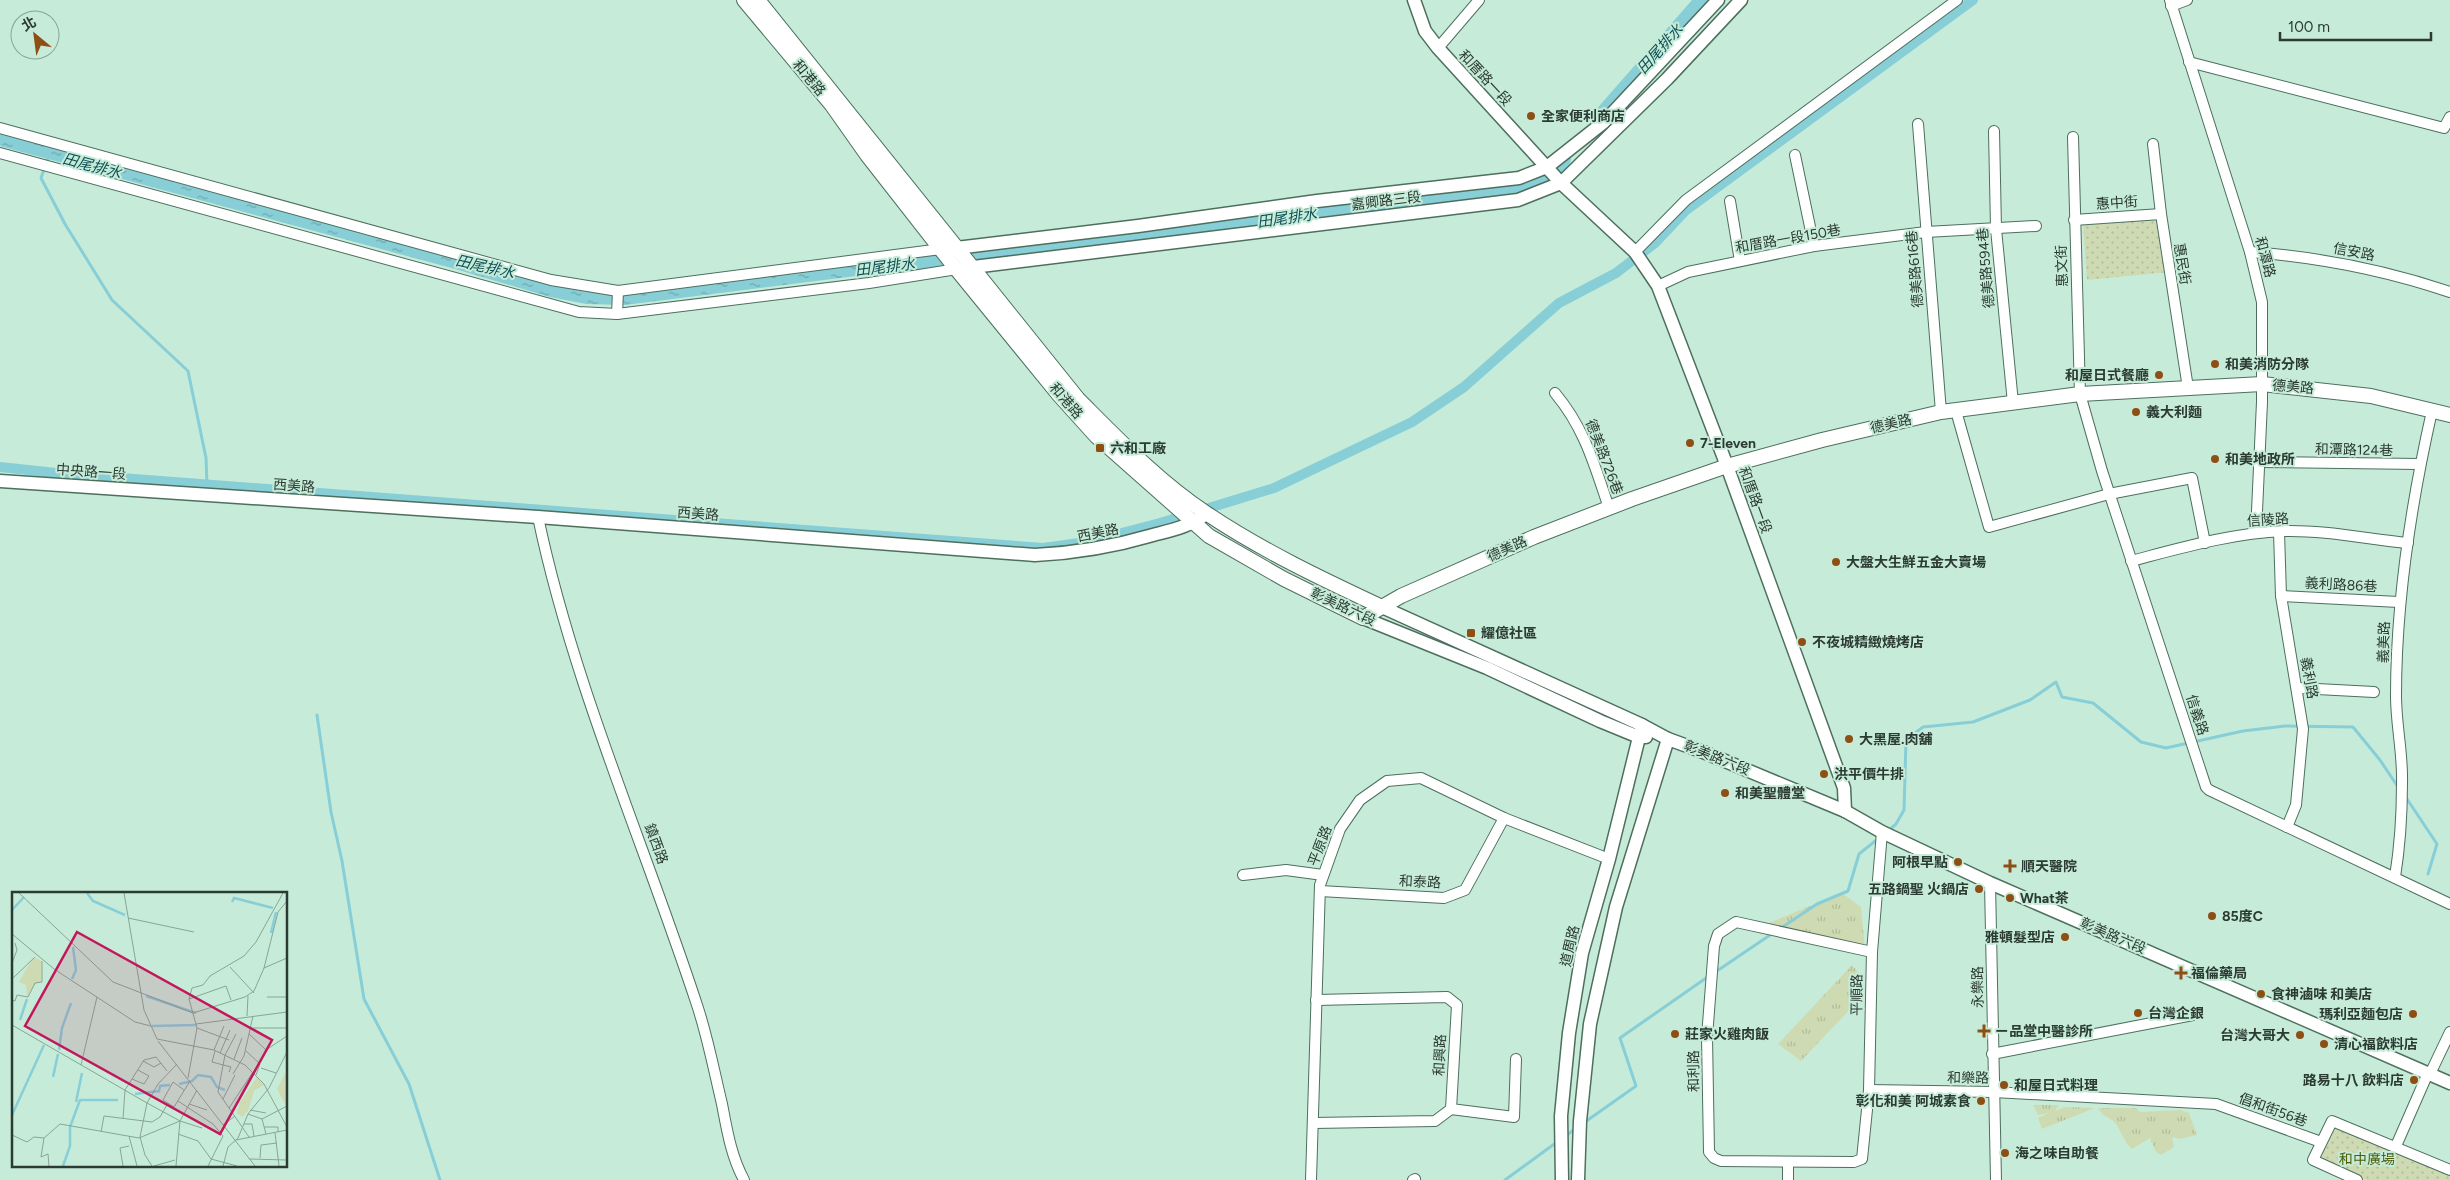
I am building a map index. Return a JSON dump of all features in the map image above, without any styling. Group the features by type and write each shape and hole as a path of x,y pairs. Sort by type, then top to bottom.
{"main road":[{"name":"和港路","path":"744,0 963,266 1078,399 1187,508 1194,523"},
{"name":"和港路","path":"758,0 950,250"},
{"name":"德美路","path":"1363,618 1401,596 1534,536 1609,508 1727,466 1822,440 1941,412 2080,394 2262,384 2371,396 2450,415"},
{"name":"和港路","path":"1187,508 1206,513"},
{"name":"彰美路六段","path":"1206,513 1293,564 1382,606"},
{"name":"彰美路六段","path":"1194,523 1209,536 1284,579 1363,618"},
{"path":"1284,579 1293,564"}],"street":[{"name":"和厝路一段","path":"1414,0 1425,31 1438,48 1559,180 1635,252 1658,286 1727,466 1844,788 1844,812"},
{"path":"1438,48 1480,0"},
{"name":"嘉卿路三段","path":"950,250 1317,201 1519,178 1547,167 1604,122 1718,0"},
{"name":"嘉卿路三段","path":"963,266 1518,200 1559,180 1667,79 1741,0"},
{"path":"1635,252 1686,200 1956,0"},
{"path":"2171,3 2187,0"},
{"name":"和潭路","path":"2171,3 2250,252 2262,302 2262,384 2256,533"},
{"path":"2189,62 2444,128 2450,117"},
{"name":"德美路616巷","path":"1918,124 1941,412"},
{"path":"0,128 551,280 618,291 950,250"},
{"name":"德美路594巷","path":"1994,131 1996,229 2013,403"},
{"name":"惠文街","path":"2073,137 2080,394"},
{"name":"惠民街","path":"2153,144 2161,214 2188,388"},
{"path":"0,153 579,312 617,314 869,283 963,266"},
{"path":"1795,154 1814,246"},
{"path":"1730,201 1740,261"},
{"name":"惠中街","path":"2074,220 2161,214"},
{"name":"和厝路一段150巷","path":"1658,286 1688,272 1814,246 1926,232 2036,226"},
{"name":"信安路","path":"2250,252 2302,256 2356,266 2404,276 2450,292"},
{"path":"617,314 618,291"},
{"name":"德美路726巷","path":"1555,393 1571,413 1583,434 1609,508"},
{"name":"信義路","path":"2080,394 2109,494 2206,787 2450,904"},
{"path":"1956,411 1989,527 2109,494 2192,478 2205,543"},
{"name":"義美路","path":"2395,877 2399,851 2402,792 2396,697 2399,602 2419,464 2432,411"},
{"name":"和潭路124巷","path":"2259,462 2419,464"},
{"name":"中央路一段","path":"0,481 180,494"},
{"name":"西美路","path":"180,494 538,517 1035,555 1078,553 1114,546 1194,523 1206,513"},
{"name":"鎮西路","path":"538,517 550,571 584,682 667,913 708,1038 732,1152 744,1180"},
{"name":"義利路","path":"2278,532 2281,596 2298,688 2303,729 2296,804 2288,827"},
{"name":"信陵路","path":"2131,560 2256,533 2316,532 2408,543"},
{"name":"義利路86巷","path":"2281,596 2399,602"},
{"name":"彰美路六段","path":"1382,606 1640,731"},
{"name":"彰美路六段","path":"1363,618 1487,668 1600,721 1640,731 1701,751 1844,812 1990,883 2450,1083"},
{"path":"2298,688 2374,692"},
{"name":"道周路","path":"1562,1180 1561,1116 1569,1033 1582,953 1609,859 1640,731"},
{"path":"1578,1180 1580,1121 1590,1024 1616,906 1668,740"},
{"name":"平原路","path":"1311,1180 1320,891 1323,876 1340,829 1360,800 1387,781 1421,778 1504,818 1609,859"},
{"name":"和泰路","path":"1320,891 1444,898 1465,890 1504,818"},
{"name":"平順路","path":"1862,1160 1869,1090 1872,952 1882,832"},
{"path":"1243,875 1286,870 1323,876"},
{"name":"永樂路","path":"1990,883 1996,1180"},
{"name":"和利路","path":"1862,1160 1854,1162 1788,1162 1721,1161 1714,1158 1709,1152 1707,1037 1714,946 1718,934 1736,922 1872,952"},
{"name":"和興路","path":"1316,1000 1447,997 1457,1005 1451,1109"},
{"path":"1992,1054 2198,1014"},
{"path":"2396,1146 2450,1032"},
{"path":"1313,1123 1435,1121 1451,1109 1514,1117 1516,1059"},
{"name":"和樂路","path":"1869,1090 1994,1092 2216,1104"},
{"name":"倡和街56巷","path":"2216,1104 2321,1142"},
{"path":"2358,1180 2313,1160 2332,1121 2450,1170"},
{"path":"1788,1162 1788,1180"}],"green space":[{"path":"2160,220 2169,272 2087,280 2083,225"},
{"path":"1842,893 1861,907 1865,950 1764,925"},
{"path":"1852,965 1862,976 1858,1001 1801,1061 1778,1044"},
{"path":"2033,1105 2059,1105 2055,1111 2065,1107 2095,1108 2042,1129 2038,1118 2049,1113 2038,1115"},
{"path":"2098,1108 2136,1108 2140,1112 2181,1110 2189,1113 2197,1135 2179,1139 2172,1137 2174,1147 2161,1155 2156,1152 2150,1138 2132,1149 2116,1124"},
{"name":"和中廣場","path":"2337,1125 2450,1171 2450,1180 2366,1180 2320,1160"}],"water":[{"path":"0,131 224,195 557,286 608,295 920,257 928,267 625,305 586,304 550,297 455,269 0,146"}],"waterway":[{"name":"田尾排水","path":"1599,120 1704,0"},
{"path":"0,467 56,473 1043,548 1087,542 1160,523 1274,488 1412,422 1464,387 1559,303 1616,273 1655,243 1685,211 1973,0"},
{"path":"49,156 41,178 65,224 112,300 188,371 206,458 207,485"},
{"name":"田尾排水","path":"901,265 1193,232 1486,192 1540,182 1562,159"},
{"path":"1888,831 1896,824 1904,810 1906,740 1923,727 1973,722 2030,700 2056,682 2062,697 2093,703 2141,742 2166,748 2243,731 2285,726 2353,727 2380,760 2398,787"},
{"path":"317,715 331,812 342,861 364,999 409,1084 440,1180"},
{"path":"2405,796 2437,844 2428,874"},
{"path":"1781,928 1817,904 1848,891 1859,854 1879,838"},
{"path":"1714,973 1773,933"},
{"path":"1585,1122 1636,1086 1620,1038 1709,976"},
{"path":"1564,1137 1575,1129"},
{"path":"1505,1180 1557,1142"}],"place":[{"name":"全家便利商店","path":"1531,116"},
{"name":"和美消防分隊","path":"2215,364"},
{"name":"和屋日式餐廳","path":"2159,375"},
{"name":"義大利麵","path":"2136,412"},
{"name":"7-Eleven","path":"1690,443"},
{"name":"六和工廠","path":"1100,448"},
{"name":"和美地政所","path":"2215,459"},
{"name":"大盤大生鮮五金大賣場","path":"1836,562"},
{"name":"耀億社區","path":"1471,633"},
{"name":"不夜城精緻燒烤店","path":"1802,642"},
{"name":"大黑屋.肉舖","path":"1849,739"},
{"name":"洪平價牛排","path":"1824,774"},
{"name":"和美聖體堂","path":"1725,793"},
{"name":"阿根早點","path":"1958,862"},
{"name":"順天醫院","path":"2010,866"},
{"name":"五路鍋聖 火鍋店","path":"1979,889"},
{"name":"What茶","path":"2010,898"},
{"name":"85度C","path":"2212,916"},
{"name":"雅頓髮型店","path":"2065,937"},
{"name":"福倫藥局","path":"2181,973"},
{"name":"食神滷味 和美店","path":"2261,994"},
{"name":"台灣企銀","path":"2138,1013"},
{"name":"瑪利亞麵包店","path":"2413,1014"},
{"name":"ㄧ品堂中醫診所","path":"1984,1031"},
{"name":"莊家火雞肉飯","path":"1675,1034"},
{"name":"台灣大哥大","path":"2300,1035"},
{"name":"清心福飲料店","path":"2324,1044"},
{"name":"路易十八 飲料店","path":"2414,1080"},
{"name":"和屋日式料理","path":"2004,1085"},
{"name":"彰化和美 阿城素食","path":"1981,1101"},
{"name":"海之味自助餐","path":"2005,1153"}]}
